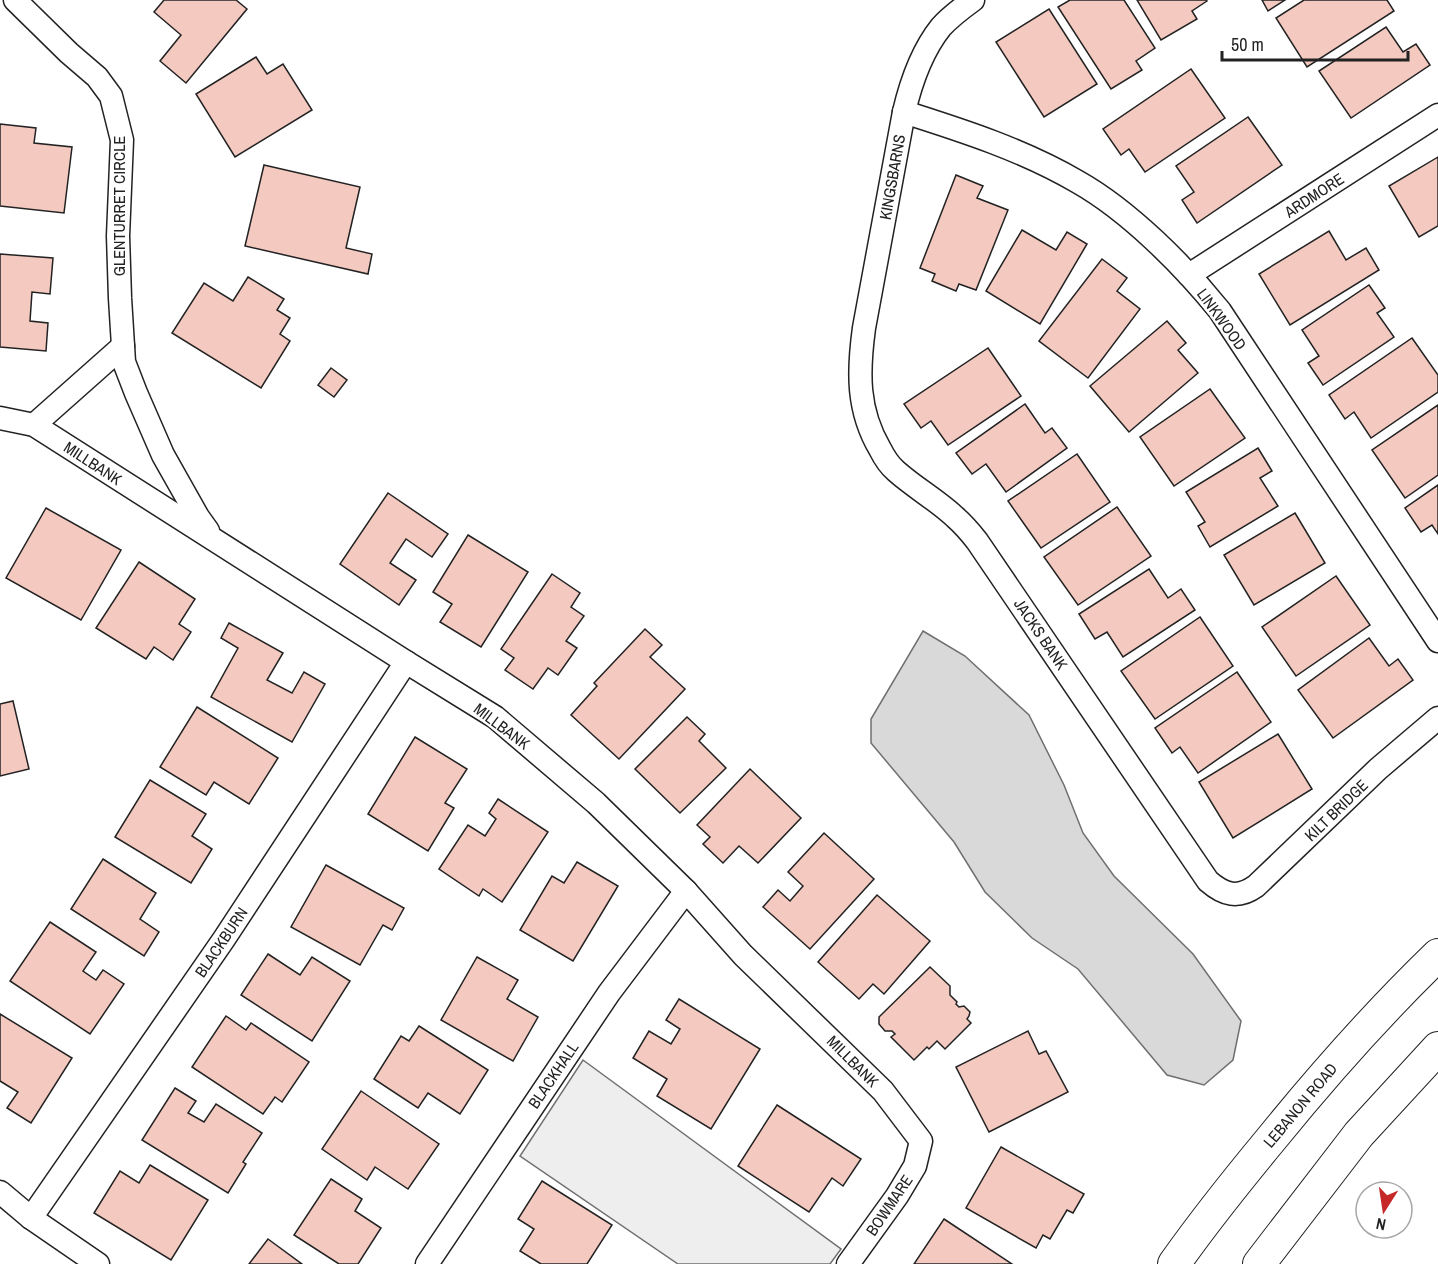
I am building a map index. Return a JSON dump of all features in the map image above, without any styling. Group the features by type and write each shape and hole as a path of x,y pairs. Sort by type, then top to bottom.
{"main road":[{"name":"LEBANON ROAD","path":"1174,1264 1225,1195 1307,1095 1438,955"},
{"path":"1259,1264 1359,1134 1438,1048"}],"street":[{"name":"GLENTURRET CIRCLE","path":"15,0 96,77 111,96 122,140 118,236 124,362 163,455 198,517 213,538"},
{"name":"KINGSBARNS","path":"860,376 864,328 911,84 917,68 942,26 973,0"},
{"name":"LINKWOOD","path":"904,112 1009,148 1079,182 1135,224 1189,275 1220,311 1438,641"},
{"name":"ARDMORE","path":"1189,275 1438,115"},
{"path":"34,425 123,346"},
{"name":"JACKS BANK","path":"860,376 867,422 885,458 905,479 954,516 977,541 1208,881 1231,894"},
{"name":"MILLBANK","path":"0,418 34,425 495,717 597,803 686,891 743,955 883,1091 921,1141"},
{"name":"BLACKBURN","path":"31,1218 224,939 406,662"},
{"name":"KILT BRIDGE","path":"1231,894 1245,893 1256,886 1378,769 1438,718"},
{"name":"BLACKHALL","path":"427,1264 609,993 686,891"},
{"name":"BOWMARE","path":"849,1264 897,1196 915,1166 921,1141"},
{"path":"0,1192 31,1218 98,1264"}],"shaded area":[{"path":"923,631 965,656 1029,715 1064,785 1083,833 1114,876 1193,954 1241,1021 1233,1060 1204,1085 1167,1075 1078,969 1032,938 985,892 954,842 871,743 871,719"},
{"path":"583,1060 841,1249 830,1264 678,1264 520,1156"}],"building":[{"path":"164,0 236,0 247,9 186,83 160,61 181,35 154,12"},
{"path":"1070,0 1124,0 1155,48 1136,61 1142,70 1111,89 1058,7"},
{"path":"1137,0 1207,1 1192,11 1197,19 1161,40"},
{"path":"1262,0 1285,0 1268,11"},
{"path":"1304,0 1387,0 1394,11 1307,67 1276,18"},
{"path":"1049,9 1097,84 1044,117 996,42"},
{"path":"1386,27 1403,52 1416,44 1430,65 1351,118 1319,71"},
{"path":"256,57 267,74 283,64 312,110 235,157 196,94"},
{"path":"1191,69 1225,118 1145,172 1129,149 1121,155 1103,129"},
{"path":"1248,117 1282,165 1197,223 1182,200 1194,192 1176,166"},
{"path":"0,124 36,128 34,143 72,147 64,213 0,206"},
{"path":"1438,157 1438,226 1419,237 1389,186"},
{"path":"264,165 360,187 346,248 372,254 368,274 245,246"},
{"path":"956,175 983,186 977,198 1008,210 976,290 959,284 956,291 932,281 935,274 920,268"},
{"path":"1022,230 1056,250 1067,232 1087,244 1040,324 986,291"},
{"path":"1329,231 1346,260 1366,248 1379,270 1290,325 1259,274"},
{"path":"0,254 53,258 50,294 32,292 30,321 48,323 46,351 0,347"},
{"path":"1102,259 1127,278 1117,291 1140,309 1088,378 1039,341"},
{"path":"248,277 284,299 277,310 290,318 280,334 290,341 261,388 172,333 204,283 233,301"},
{"path":"1369,285 1385,308 1377,313 1394,337 1323,385 1308,363 1319,356 1302,330"},
{"path":"1167,321 1186,343 1178,350 1198,373 1129,432 1090,386"},
{"path":"1412,338 1438,375 1438,392 1371,438 1354,412 1345,419 1329,395"},
{"path":"988,348 1021,396 948,445 931,421 921,428 904,404"},
{"path":"331,368 347,380 334,397 318,385"},
{"path":"1210,389 1245,438 1174,486 1140,437"},
{"path":"1025,404 1045,433 1052,428 1067,448 1006,492 986,464 972,474 956,453"},
{"path":"1438,405 1438,475 1405,498 1372,450"},
{"path":"1258,448 1272,471 1260,478 1278,506 1210,547 1198,526 1205,522 1186,492"},
{"path":"1077,454 1110,502 1041,548 1008,501"},
{"path":"1438,485 1438,534 1432,525 1421,532 1405,508"},
{"path":"388,493 448,534 432,557 406,539 390,563 416,580 399,605 340,564"},
{"path":"1117,507 1151,556 1078,605 1044,557"},
{"path":"46,508 121,550 81,620 6,578"},
{"path":"1295,513 1325,563 1254,605 1224,555"},
{"path":"468,535 528,572 481,647 440,622 452,604 433,592"},
{"path":"139,562 195,599 179,624 191,632 173,660 154,647 146,659 96,628"},
{"path":"1149,569 1168,598 1181,589 1195,610 1123,657 1107,632 1095,639 1079,614"},
{"path":"552,574 580,593 571,607 584,616 566,641 577,648 558,675 548,668 533,689 505,670 514,658 501,649"},
{"path":"1336,576 1370,625 1296,676 1262,627"},
{"path":"1200,617 1233,666 1155,719 1121,671"},
{"path":"229,623 283,653 267,680 292,693 304,672 325,684 292,742 211,697 238,648 221,638"},
{"path":"645,629 662,645 650,657 685,689 619,759 571,715 597,686 594,683"},
{"path":"1369,638 1389,666 1398,659 1413,680 1333,738 1298,690"},
{"path":"1237,672 1271,722 1198,773 1180,747 1172,753 1155,728"},
{"path":"13,701 29,769 0,776 0,704"},
{"path":"197,707 278,758 249,804 214,782 206,795 160,767"},
{"path":"687,717 705,734 699,741 726,768 680,813 635,769"},
{"path":"1278,734 1312,789 1233,838 1199,782"},
{"path":"415,737 467,769 445,803 454,808 428,851 368,814"},
{"path":"750,769 801,818 758,863 739,846 723,863 703,844 710,837 697,825"},
{"path":"150,780 206,814 192,836 212,849 191,883 115,837"},
{"path":"498,799 548,832 502,902 483,889 479,896 439,869 468,825 485,836 496,819 489,813"},
{"path":"824,833 874,879 810,949 763,907 778,890 790,901 803,886 788,872"},
{"path":"103,859 156,893 140,919 159,932 144,956 71,909"},
{"path":"577,862 618,886 573,961 520,930 552,876 564,883"},
{"path":"326,865 404,908 392,930 383,925 360,965 291,927"},
{"path":"877,895 930,941 884,994 873,984 859,999 818,962"},
{"path":"50,922 96,952 83,971 96,980 103,970 124,984 90,1034 10,981"},
{"path":"268,954 300,975 312,957 350,981 312,1041 241,995"},
{"path":"477,957 518,980 507,999 538,1017 513,1061 441,1020"},
{"path":"930,967 950,986 950,995 957,1002 956,1004 959,1007 964,1006 970,1012 967,1019 971,1023 945,1049 937,1041 914,1060 891,1037 895,1034 892,1031 885,1031 879,1024 879,1017"},
{"path":"679,999 760,1049 711,1129 657,1096 667,1079 633,1058 649,1031 671,1044 680,1029 666,1020"},
{"path":"0,1014 72,1058 31,1123 7,1108 18,1092 0,1081"},
{"path":"226,1016 246,1030 251,1023 309,1062 282,1102 275,1097 263,1114 192,1067"},
{"path":"419,1026 488,1070 460,1114 428,1093 418,1108 374,1079 401,1036 409,1041"},
{"path":"1028,1031 1039,1054 1046,1051 1068,1092 989,1132 956,1067"},
{"path":"175,1088 196,1101 188,1113 204,1122 216,1104 262,1133 243,1162 246,1164 228,1193 142,1140"},
{"path":"361,1091 439,1144 408,1189 375,1167 367,1180 322,1149"},
{"path":"777,1105 861,1159 843,1186 832,1178 809,1212 738,1166"},
{"path":"1001,1147 1084,1194 1073,1213 1067,1210 1050,1239 1043,1235 1036,1248 966,1208"},
{"path":"150,1165 208,1200 171,1260 94,1213 120,1171 139,1183"},
{"path":"331,1179 362,1199 355,1211 381,1228 358,1264 339,1264 294,1235"},
{"path":"542,1181 612,1225 587,1264 541,1264 520,1251 534,1229 518,1219"},
{"path":"944,1219 1012,1264 914,1264"},
{"path":"268,1239 302,1264 249,1264"}]}
